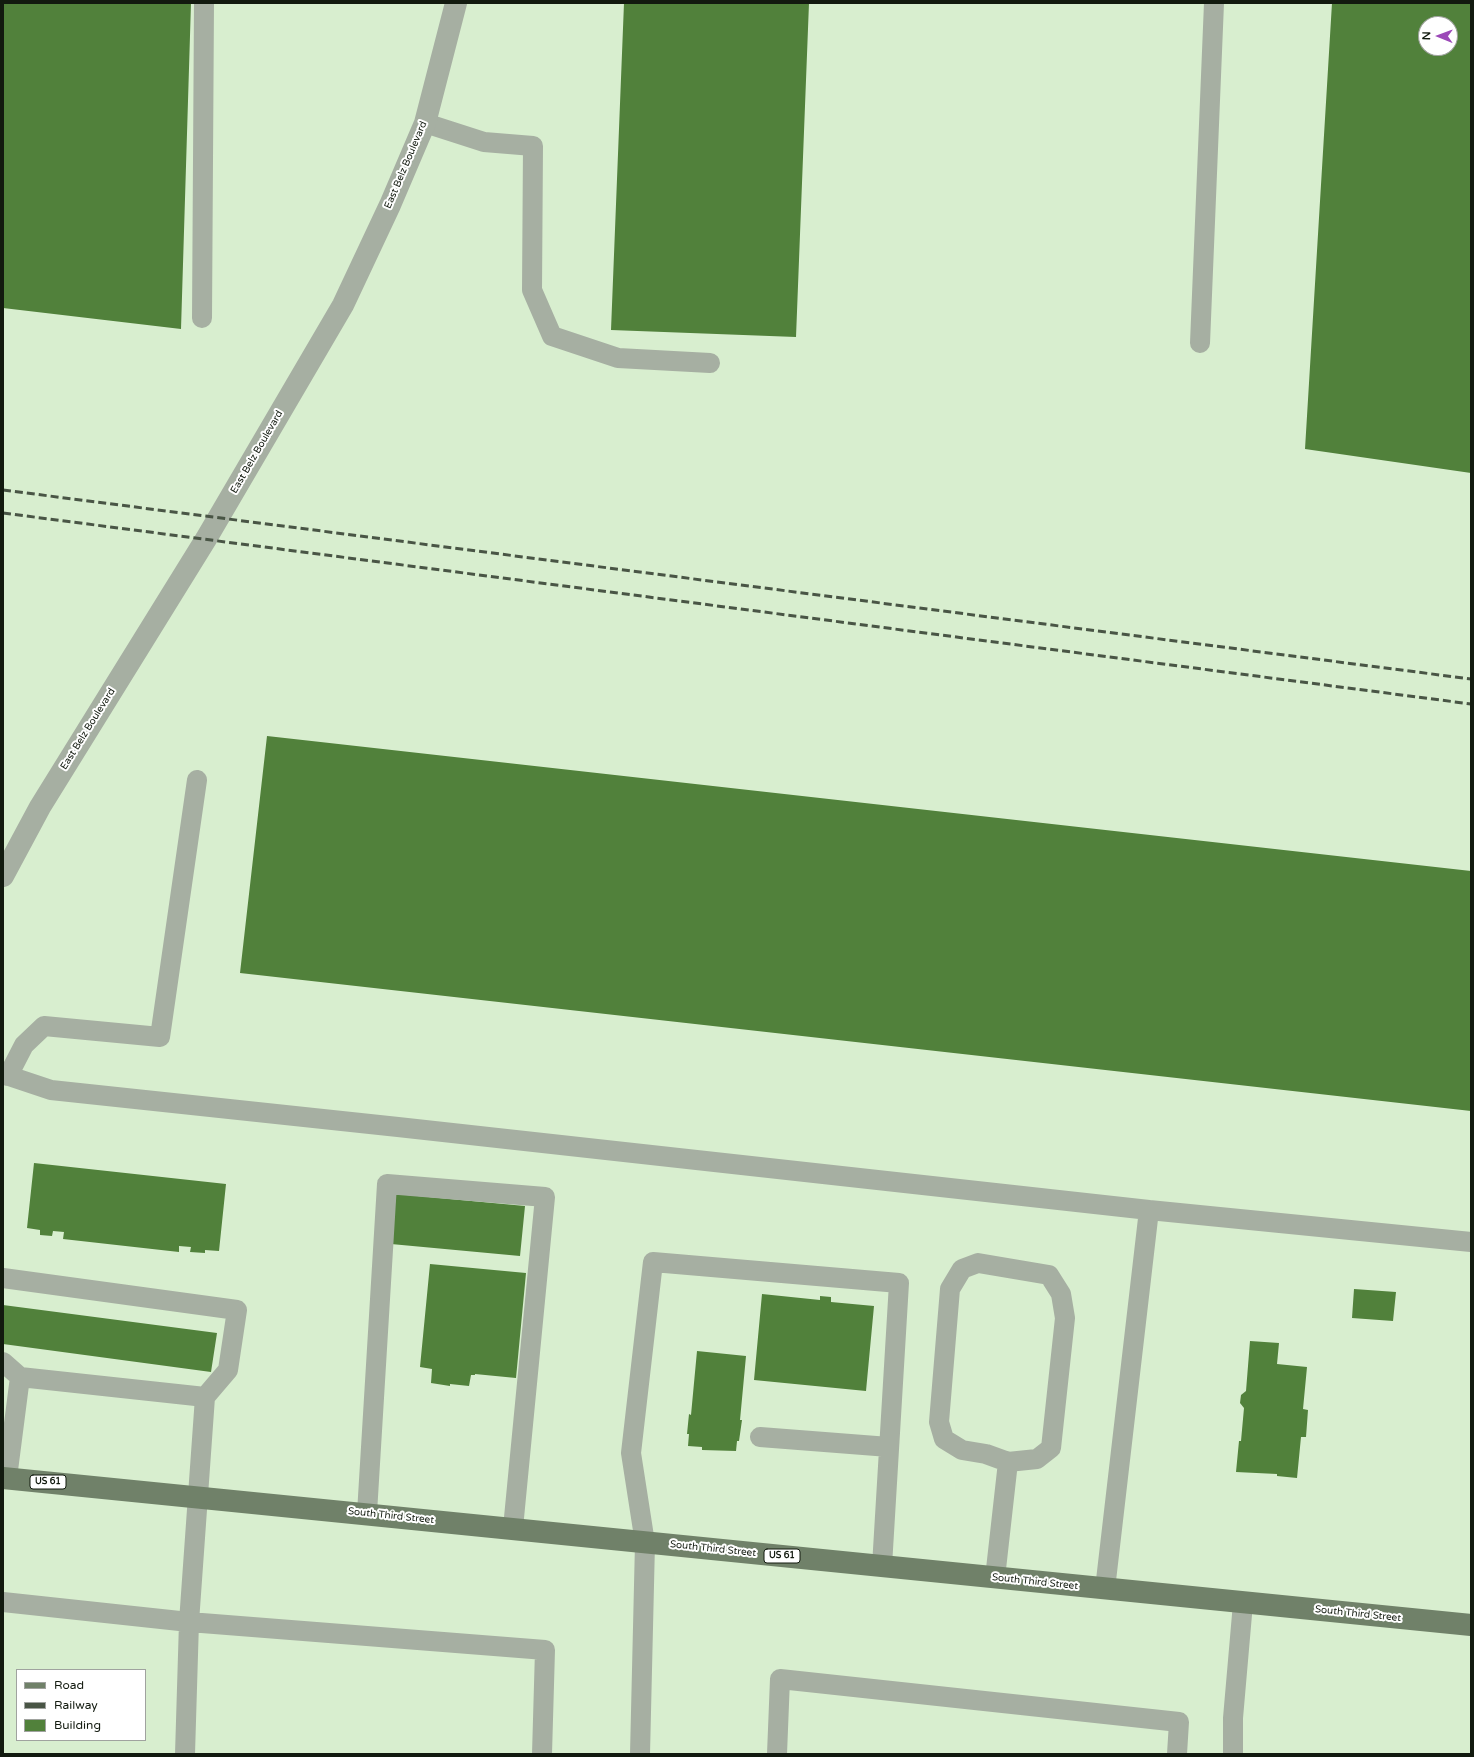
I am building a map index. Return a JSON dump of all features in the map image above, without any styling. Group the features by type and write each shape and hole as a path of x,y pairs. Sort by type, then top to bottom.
{"main road":[{"name":"South Third Street","path":"5,1478 367,1513 995,1578 1471,1625"}],"street":[{"name":"East Belz Boulevard","path":"3,876 40,807 206,539 343,305 390,205 425,123 456,3"}],"lane":[{"path":"202,318 204,3"},
{"path":"1200,343 1214,3"},
{"path":"425,123 484,142 533,146 532,290 552,336 618,358 710,363"},
{"path":"197,780 160,1038 44,1026 24,1045 5,1075 51,1090 398,1126 1149,1210 1471,1242"},
{"path":"367,1513 387,1184 545,1197 513,1528"},
{"path":"1105,1589 1149,1210"},
{"path":"640,1754 645,1542 631,1453 653,1262 899,1283 882,1566"},
{"path":"978,1263 1049,1275 1061,1294 1065,1318 1051,1448 1038,1459 1008,1462 986,1454 962,1450 944,1439 939,1422 950,1289 962,1269 978,1263"},
{"path":"3,1278 237,1310 228,1370 204,1397 189,1622 185,1754"},
{"path":"3,1362 20,1377 204,1397"},
{"path":"5,1478 20,1377"},
{"path":"760,1437 889,1447"},
{"path":"995,1578 1008,1462"},
{"path":"3,1602 189,1622 545,1650 542,1754"},
{"path":"1233,1754 1233,1718 1243,1603"},
{"path":"777,1754 780,1679 1179,1722 1177,1754"}],"building":[{"path":"3,3 191,3 181,329 3,308"},
{"path":"624,3 809,3 796,337 611,330"},
{"path":"1332,3 1471,3 1471,473 1305,449"},
{"path":"267,736 1471,871 1471,1111 240,973"},
{"path":"34,1163 226,1184 219,1251 205,1250 205,1253 190,1252 191,1247 179,1246 179,1252 63,1239 64,1232 53,1231 52,1236 40,1235 40,1230 27,1228"},
{"path":"396,1194 525,1206 520,1256 391,1244"},
{"path":"430,1264 526,1273 516,1378 475,1374 471,1375 469,1386 450,1384 450,1386 431,1383 432,1369 420,1367"},
{"path":"1354,1289 1396,1292 1393,1321 1352,1318"},
{"path":"762,1294 820,1300 820,1296 831,1297 831,1302 874,1306 866,1391 754,1380"},
{"path":"3,1305 217,1333 211,1372 3,1344"},
{"path":"1250,1341 1279,1343 1277,1364 1307,1367 1303,1409 1308,1410 1306,1437 1301,1437 1297,1478 1277,1476 1277,1474 1236,1472 1244,1408 1240,1403 1241,1395 1246,1391"},
{"path":"697,1351 746,1356 740,1420 742,1420 736,1451 702,1450 702,1447 688,1446 689,1434 687,1434 689,1414 691,1415"}],"railway":[{"path":"3,490 1471,679"},
{"path":"3,513 1471,704"}]}
